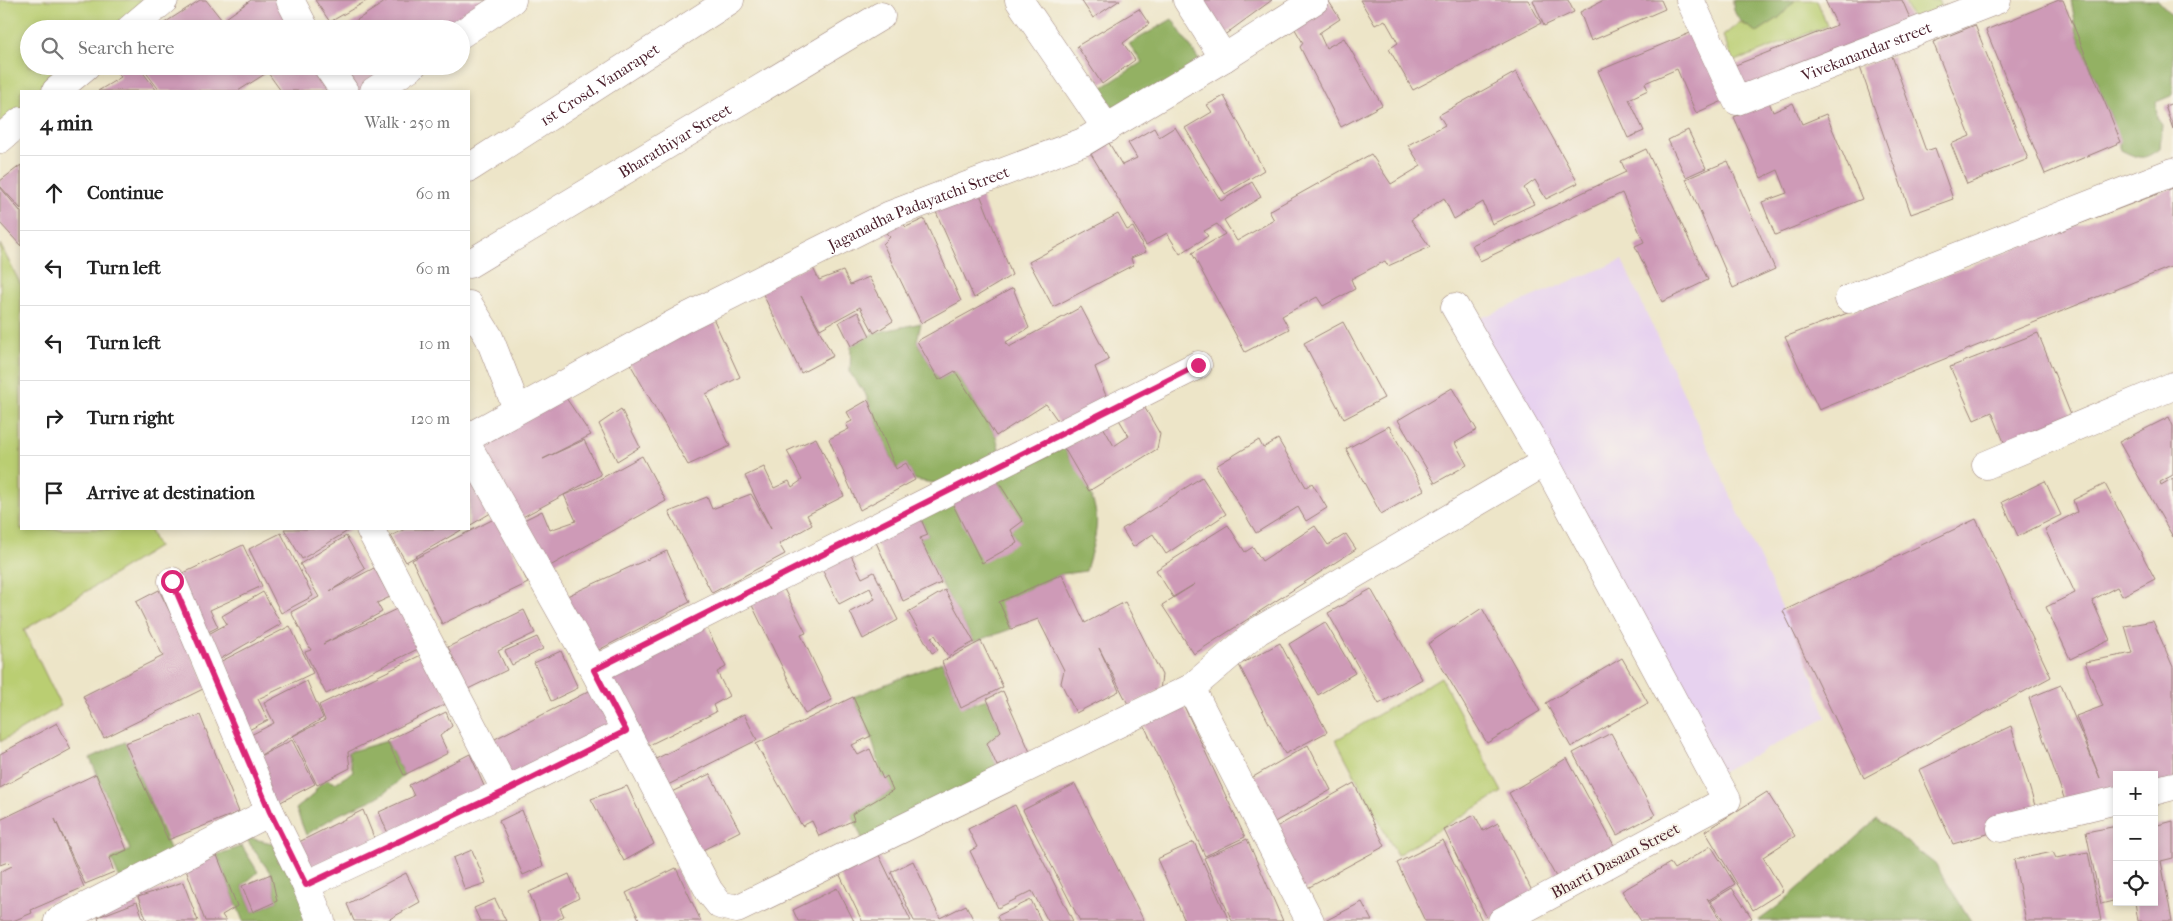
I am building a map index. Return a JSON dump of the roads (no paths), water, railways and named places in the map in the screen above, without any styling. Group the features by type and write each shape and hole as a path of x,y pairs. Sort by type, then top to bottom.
{"street":[{"path":"141,20 164,0"},
{"path":"290,0 300,20"},
{"path":"470,28 512,0"},
{"name":"1st Crosd, Vanarapet","path":"470,167 730,0"},
{"path":"1019,0 1107,130"},
{"path":"1187,0 1224,58"},
{"name":"Jaganadha Padayatchi Street","path":"470,436 682,319 890,214 1083,142 1107,130 1315,0"},
{"name":"Vivekanandar street","path":"1690,0 1737,101 1997,0"},
{"name":"Bharathiyar Street","path":"470,263 881,16"},
{"path":"57,90 75,75"},
{"path":"333,75 343,90"},
{"path":"376,90 398,75"},
{"path":"0,138 20,122"},
{"path":"1849,299 2173,172"},
{"path":"470,450 594,670 709,891 720,905 737,909 1191,688 1258,630 1545,462 1455,306"},
{"path":"470,307 489,337 517,409"},
{"path":"594,670 1198,365"},
{"path":"1986,465 2173,386"},
{"name":"Bharti Dasaan Street","path":"1502,921 1727,800 1545,462"},
{"path":"371,530 506,791"},
{"path":"172,581 270,812 306,885 321,921"},
{"path":"1191,688 1310,921"},
{"path":"306,885 506,791 626,731"},
{"path":"2158,790 2173,786"},
{"path":"2001,828 2113,801"},
{"path":"58,921 270,812"}]}
